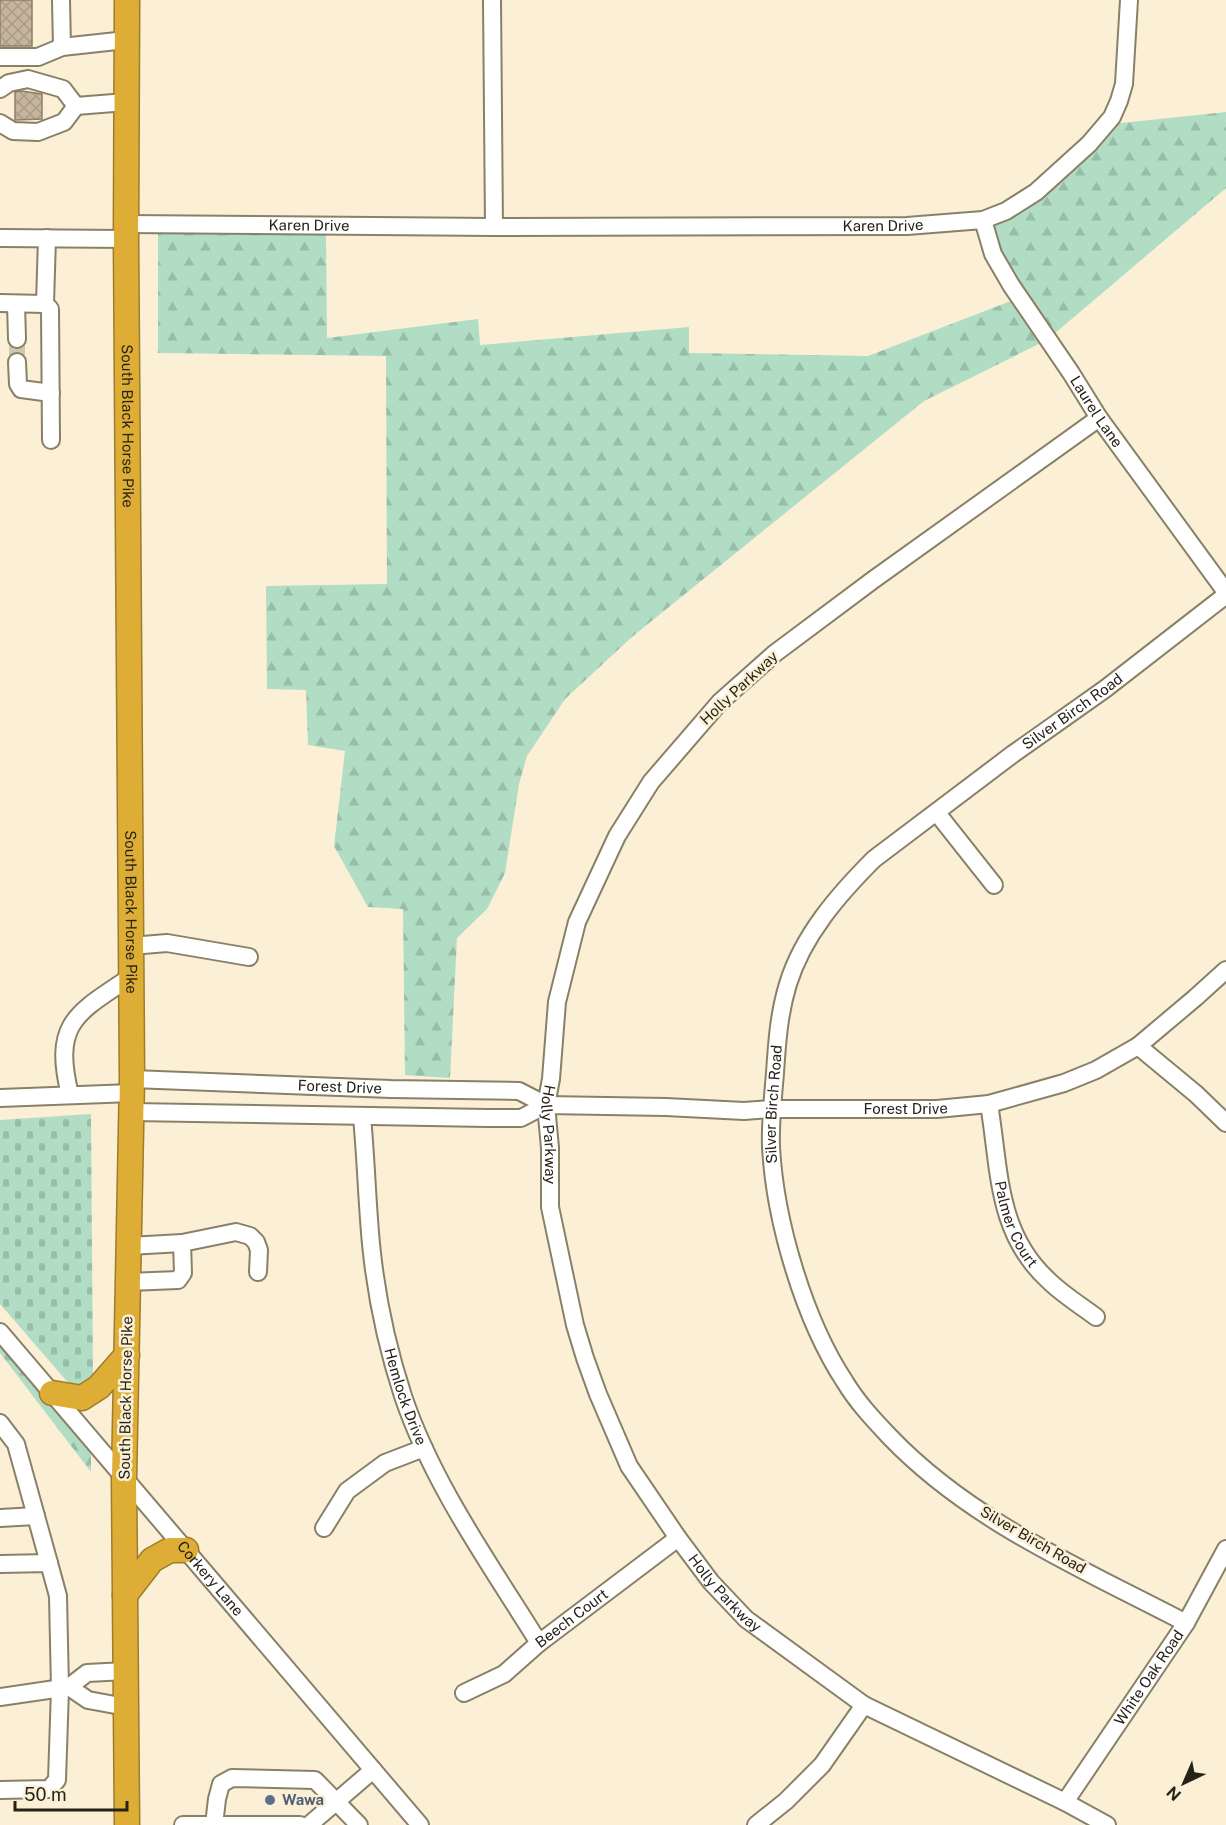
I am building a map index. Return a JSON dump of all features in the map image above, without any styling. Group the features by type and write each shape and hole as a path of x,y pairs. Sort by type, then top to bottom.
{"highway":[{"name":"South Black Horse Pike","path":"126,0 125,231 132,976 132,1095 124,1478 127,1825"},
{"path":"52,1393 82,1398 99,1387 127,1355"},
{"path":"125,1595 152,1560 170,1550 186,1550"}],"street":[{"path":"61,0 62,47"},
{"path":"492,0 494,227"},
{"name":"Karen Drive","path":"0,238 47,238 125,231 908,226 984,220 1006,211 1036,192 1089,144 1112,117 1124,84 1127,66 1129,0"},
{"path":"0,57 38,57 62,47 126,40"},
{"path":"0,89 9,83 28,79 63,89 76,106"},
{"path":"0,123 13,131 38,132 64,122 76,106 126,102"},
{"name":"Laurel Lane","path":"984,220 993,254 1001,269 1099,417 1226,594"},
{"path":"45,304 47,238"},
{"path":"16,339 8,303 45,304 50,309 51,440"},
{"path":"17,362 18,384 21,389 51,393"},
{"name":"Holly Parkway","path":"1099,417 835,607 774,654 720,702 651,782 617,836 577,922 559,992 551,1079 546,1105 550,1148 549,1188 553,1225 575,1325 585,1358 629,1466 711,1582 746,1619 864,1705 1065,1802 1107,1825"},
{"name":"Silver Birch Road","path":"1186,1623 1047,1552 972,1505 903,1449 866,1411 845,1382 827,1351 795,1268 785,1234 775,1177 771,1147 771,1109 778,1023 789,982 815,927 859,873 874,859 1013,754 1106,689 1226,594"},
{"path":"937,813 994,885"},
{"path":"131,946 167,943 249,957"},
{"name":"Forest Drive","path":"132,1095 391,1089 519,1091 546,1105 744,1111 937,1109 989,1104 1081,1077 1138,1046 1226,970"},
{"path":"70,1095 64,1074 64,1056 70,1027 83,1009 132,976"},
{"path":"1138,1046 1196,1094 1226,1123"},
{"path":"0,1098 132,1095"},
{"name":"Forest Drive","path":"132,1095 362,1117 521,1118 546,1105"},
{"name":"Palmer Court","path":"989,1104 1003,1204 1016,1237 1035,1267 1047,1280 1096,1317"},
{"name":"Hemlock Drive","path":"362,1117 371,1241 379,1299 403,1397 424,1448 454,1507 539,1643"},
{"path":"129,1246 182,1244 236,1232 250,1236 259,1250 258,1272"},
{"path":"129,1282 178,1280 183,1274 182,1244"},
{"name":"Corkery Lane","path":"0,1332 420,1825"},
{"path":"0,1790 49,1789 57,1780 64,1688 58,1596 16,1444 2,1429"},
{"path":"324,1528 347,1491 386,1462 424,1448"},
{"path":"0,1518 36,1516"},
{"name":"Beech Court","path":"464,1694 504,1674 539,1643 678,1538"},
{"name":"White Oak Road","path":"1065,1802 1186,1623 1226,1549"},
{"path":"0,1564 49,1563"},
{"path":"0,1697 64,1688 87,1673 126,1671"},
{"path":"64,1688 88,1700 126,1707"},
{"path":"756,1825 786,1801 822,1765 864,1705"},
{"path":"309,1825 373,1770"},
{"path":"214,1824 221,1784 232,1778 315,1780 359,1825"},
{"path":"183,1825 300,1825"}],"green space":[{"path":"1226,112 1226,188 1047,340 924,401 633,636 565,699 527,756 519,784 505,873 487,909 457,938 450,1078 405,1075 403,909 368,907 334,846 345,751 308,745 306,690 267,689 266,586 387,584 386,356 158,353 158,234 326,232 327,338 478,319 480,345 689,327 689,353 868,356 1021,297 983,230 1112,124"},
{"path":"91,1114 93,1377 83,1384 71,1386 0,1304 0,1120"},
{"path":"0,1326 91,1431 91,1472 0,1353"}],"building":[{"path":"0,0 32,0 32,46 0,46"},
{"path":"15,92 42,94 42,119 15,120"}],"tunnel":[{"path":"17,339 17,362"}],"place":[{"name":"Wawa","path":"270,1800"}]}
